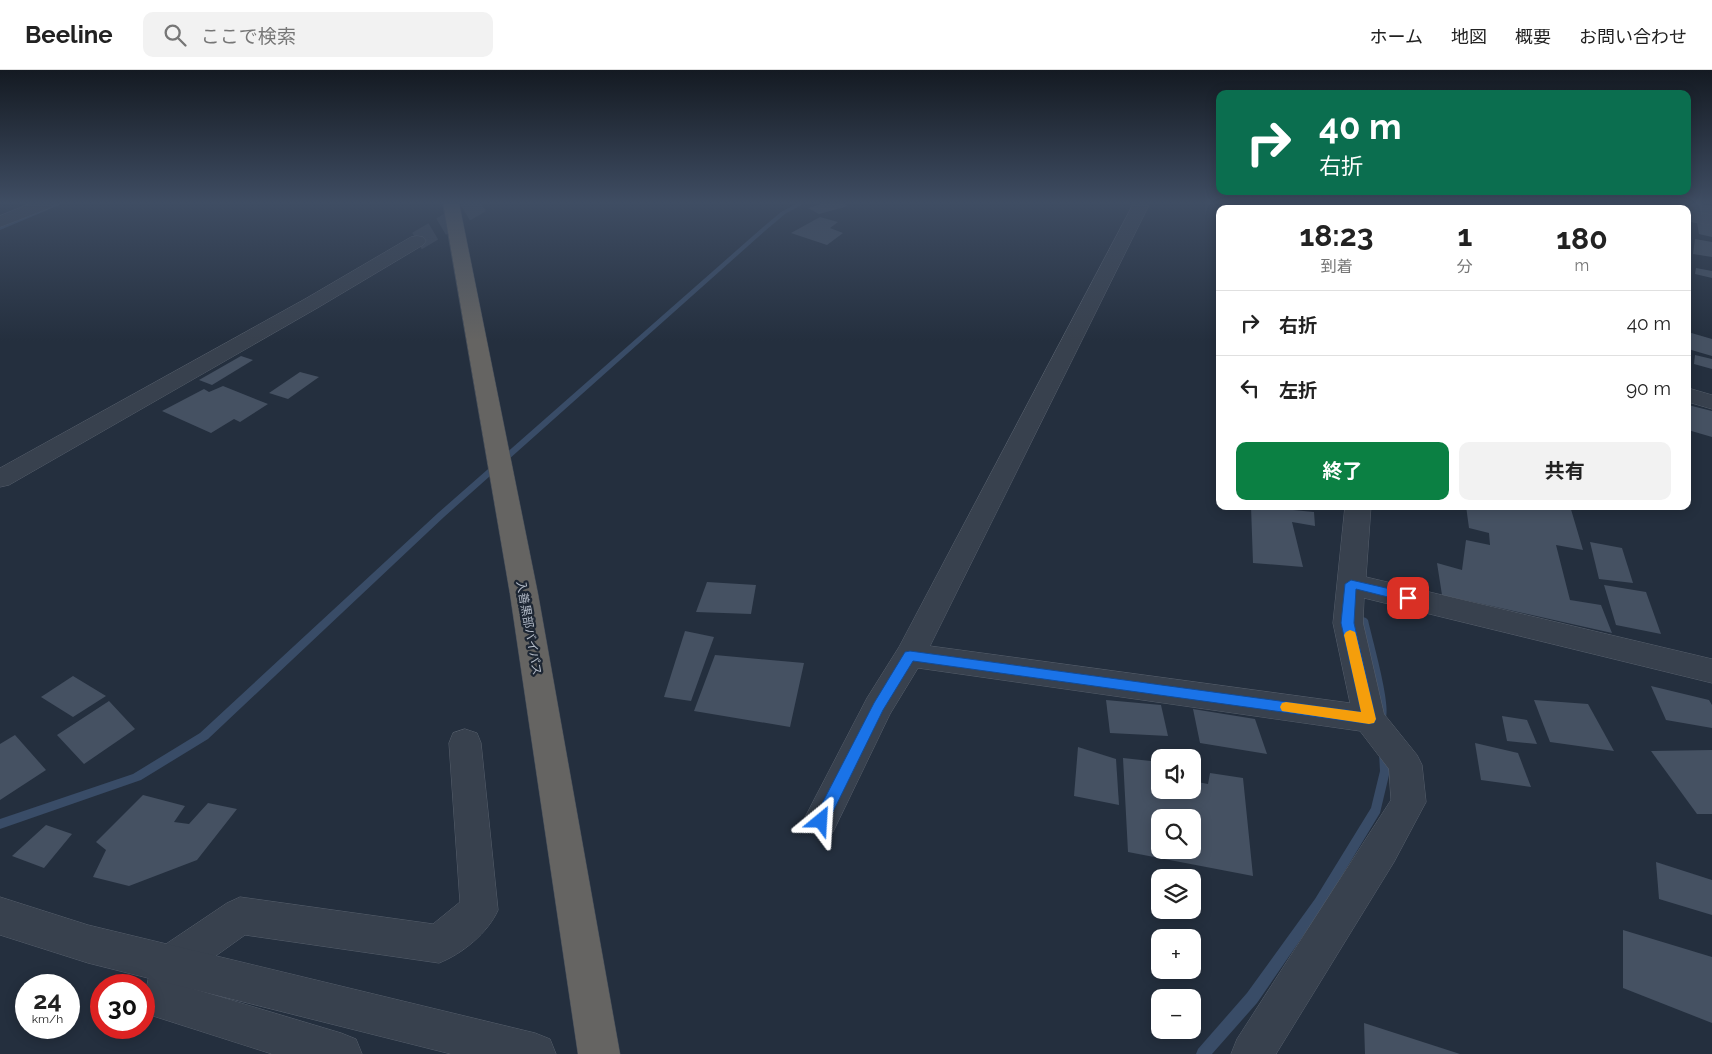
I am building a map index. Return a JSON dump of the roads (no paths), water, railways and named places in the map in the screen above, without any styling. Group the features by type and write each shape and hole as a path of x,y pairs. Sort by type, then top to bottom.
{"highway":[{"name":"入善黒部バイパス","path":"459,249 524,594 599,1054"}],"street":[{"path":"0,479 303,308 404,249"},
{"path":"821,821 878,706 910,656 1118,249"},
{"path":"1691,396 1712,402"},
{"path":"1252,1054 1409,802 1405,766 1369,719 1348,623 1358,510"},
{"path":"1351,584 1712,671"},
{"path":"910,656 1369,719"},
{"path":"341,1054 164,1001 171,964 240,916 439,944 479,910 465,743"},
{"path":"0,916 88,944 535,1054"}],"waterway":[{"path":"0,824 137,777 204,736 441,515 742,249"},
{"path":"1363,620 1381,698 1382,715"},
{"path":"1203,1054 1252,998 1319,903 1376,809 1385,771 1384,753"}]}
